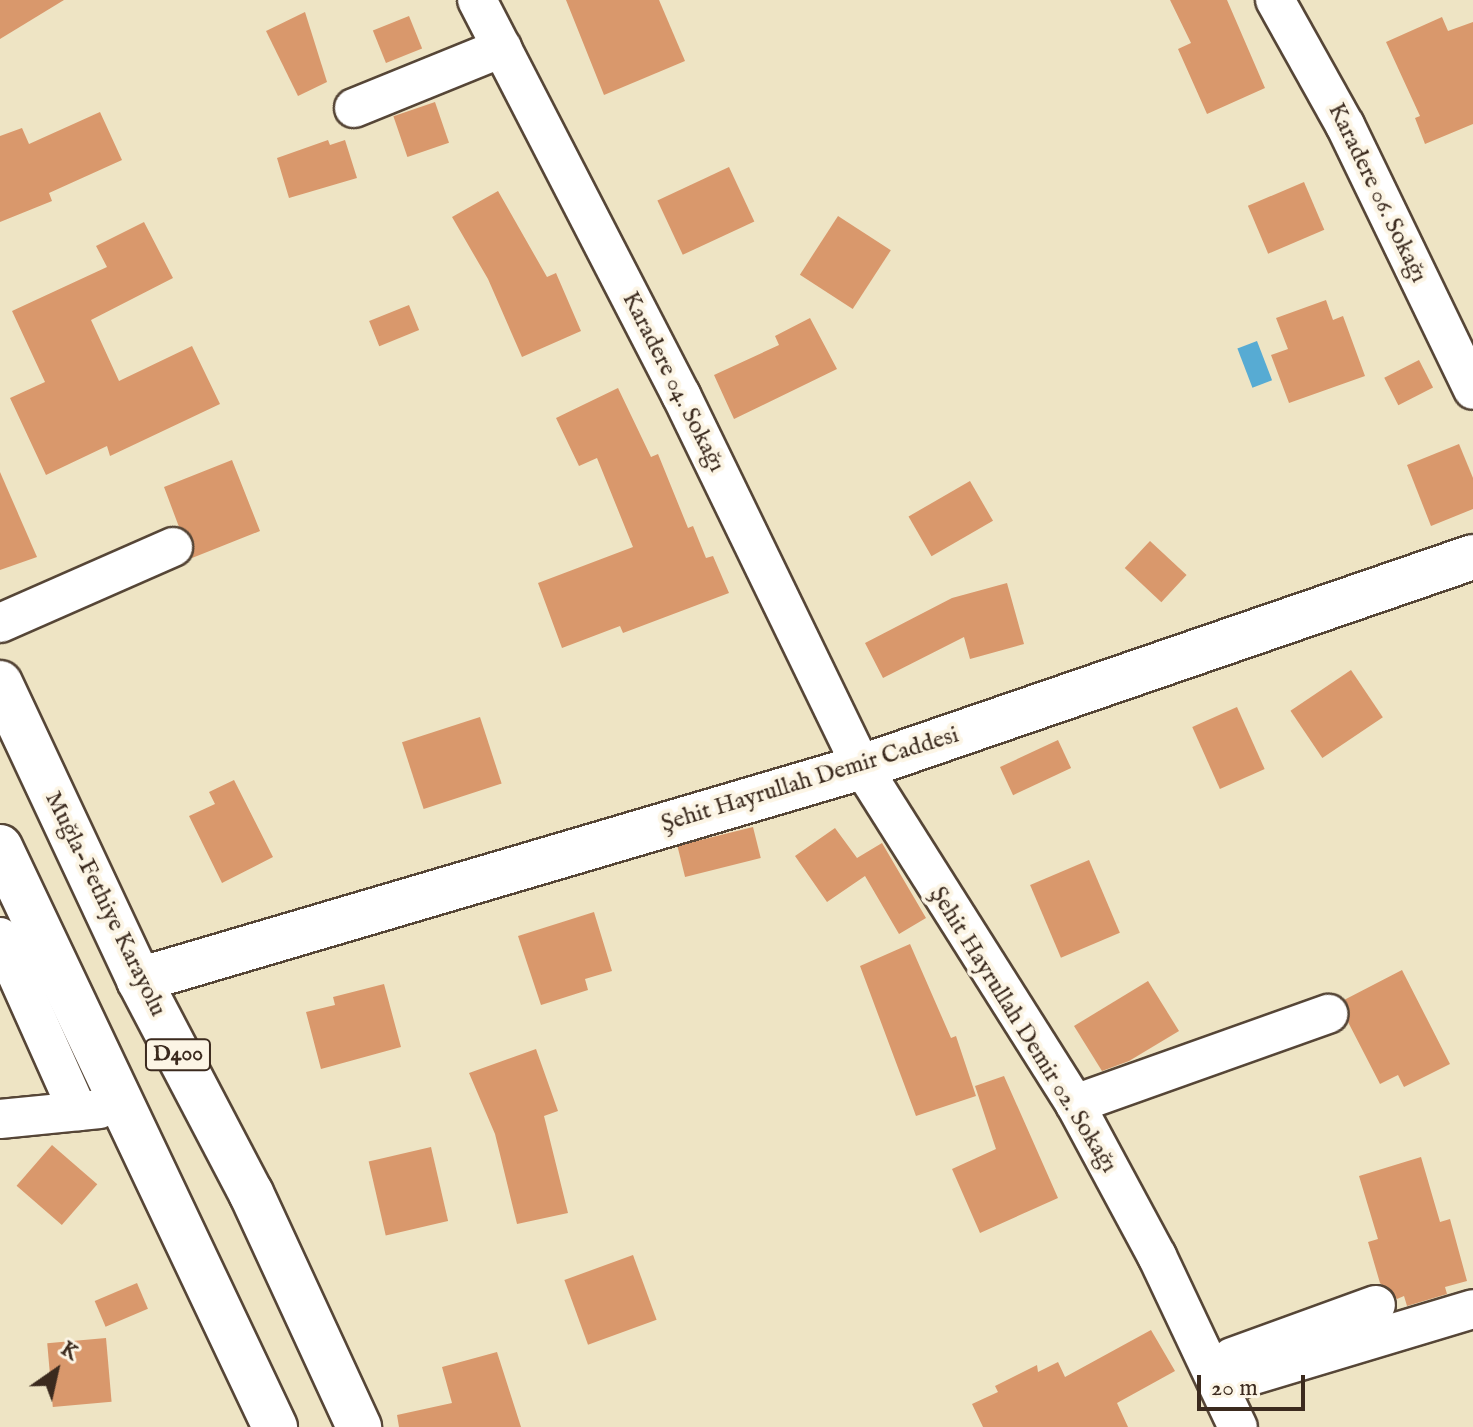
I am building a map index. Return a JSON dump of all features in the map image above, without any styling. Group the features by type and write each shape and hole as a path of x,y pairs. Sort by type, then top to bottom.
{"main road":[{"name":"Şehit Hayrullah Demir Caddesi","path":"139,980 862,767 1473,557"},
{"name":"Muğla-Fethiye Karayolu","path":"0,683 139,980 251,1193 359,1427"},
{"name":"D400","path":"0,847 275,1427"}],"street":[{"name":"Karadere 04. Sokağı","path":"477,0 681,395 862,767"},
{"name":"Karadere 06. Sokağı","path":"1275,0 1345,125 1473,390"},
{"path":"354,108 502,48"},
{"path":"0,623 173,547"},
{"name":"Şehit Hayrullah Demir 02. Sokağı","path":"862,767 1075,1104 1215,1375 1238,1427"},
{"path":"0,937 78,1111"},
{"path":"1075,1104 1328,1014"},
{"path":"0,1119 122,1107"},
{"path":"1215,1375 1376,1305"},
{"path":"1215,1375 1473,1309"}],"water":[{"path":"1257,341 1272,380 1252,388 1237,349"}],"building":[{"path":"0,0 64,0 0,39"},
{"path":"566,0 659,0 685,61 604,95"},
{"path":"1170,0 1227,0 1265,88 1207,114 1178,49 1191,43"},
{"path":"305,12 327,82 298,96 266,31"},
{"path":"409,16 422,48 386,63 373,31"},
{"path":"1442,17 1448,31 1473,22 1473,124 1425,144 1415,118 1420,116 1386,42"},
{"path":"435,102 449,143 407,157 393,116"},
{"path":"100,112 122,160 49,193 52,201 0,222 0,136 22,128 29,144"},
{"path":"328,140 330,145 345,140 357,178 289,198 277,158"},
{"path":"729,167 754,221 683,255 657,200"},
{"path":"1304,182 1324,230 1268,254 1248,206"},
{"path":"498,191 547,277 556,273 581,331 522,357 488,279 452,217"},
{"path":"838,216 891,250 853,309 800,275"},
{"path":"144,222 173,278 91,320 119,381 192,346 220,404 110,456 107,446 46,475 10,398 45,382 12,311 107,267 96,246"},
{"path":"1326,300 1333,320 1343,316 1365,376 1289,403 1271,355 1288,349 1276,318"},
{"path":"409,305 419,330 379,346 369,321"},
{"path":"810,318 837,369 734,419 714,375 779,345 775,336"},
{"path":"1419,360 1433,388 1398,405 1384,378"},
{"path":"618,388 651,457 658,454 688,528 693,526 706,558 713,556 729,593 623,633 620,626 562,648 538,583 633,547 597,458 579,466 556,418"},
{"path":"1459,444 1473,478 1473,509 1431,526 1407,465"},
{"path":"232,460 260,531 192,558 193,539 179,527 164,487"},
{"path":"0,472 37,557 0,570"},
{"path":"970,481 993,521 932,556 909,516"},
{"path":"1150,541 1187,575 1161,602 1125,568"},
{"path":"1007,583 1024,644 970,659 964,637 883,678 865,643 952,598"},
{"path":"1351,670 1383,717 1322,758 1290,711"},
{"path":"1237,707 1265,769 1220,789 1192,727"},
{"path":"480,717 502,784 424,809 402,742"},
{"path":"1058,740 1071,768 1013,795 1000,767"},
{"path":"234,780 273,857 222,883 189,816 215,804 209,792"},
{"path":"753,827 761,858 685,877 677,846"},
{"path":"835,828 857,858 882,843 926,918 899,934 865,876 827,902 795,856"},
{"path":"1089,860 1120,933 1061,958 1030,885"},
{"path":"594,912 612,971 585,979 588,990 541,1005 518,936"},
{"path":"910,944 951,1038 956,1036 976,1096 916,1116 860,966"},
{"path":"1402,970 1450,1064 1404,1087 1398,1075 1380,1084 1348,1022 1344,1000"},
{"path":"1148,981 1179,1031 1129,1061 1102,1071 1074,1026"},
{"path":"384,984 401,1047 321,1069 306,1012 335,1005 333,997"},
{"path":"536,1049 558,1111 544,1116 568,1213 517,1224 495,1134 469,1073"},
{"path":"1004,1076 1058,1198 980,1233 952,1169 996,1149 975,1086"},
{"path":"52,1145 97,1184 62,1225 17,1186"},
{"path":"431,1147 448,1221 386,1235 369,1161"},
{"path":"1421,1157 1440,1222 1450,1219 1467,1281 1445,1287 1447,1294 1407,1306 1404,1296 1397,1299 1380,1283 1368,1242 1378,1239 1359,1176"},
{"path":"633,1255 657,1320 588,1345 564,1280"},
{"path":"137,1283 148,1309 106,1327 95,1301"},
{"path":"1151,1330 1175,1371 1117,1403 1128,1427 983,1427 972,1404 998,1392 995,1386 1037,1365 1038,1372 1058,1362 1065,1377"},
{"path":"106,1338 112,1402 53,1407 47,1343"},
{"path":"497,1352 521,1427 399,1427 397,1415 452,1403 442,1367"}]}
